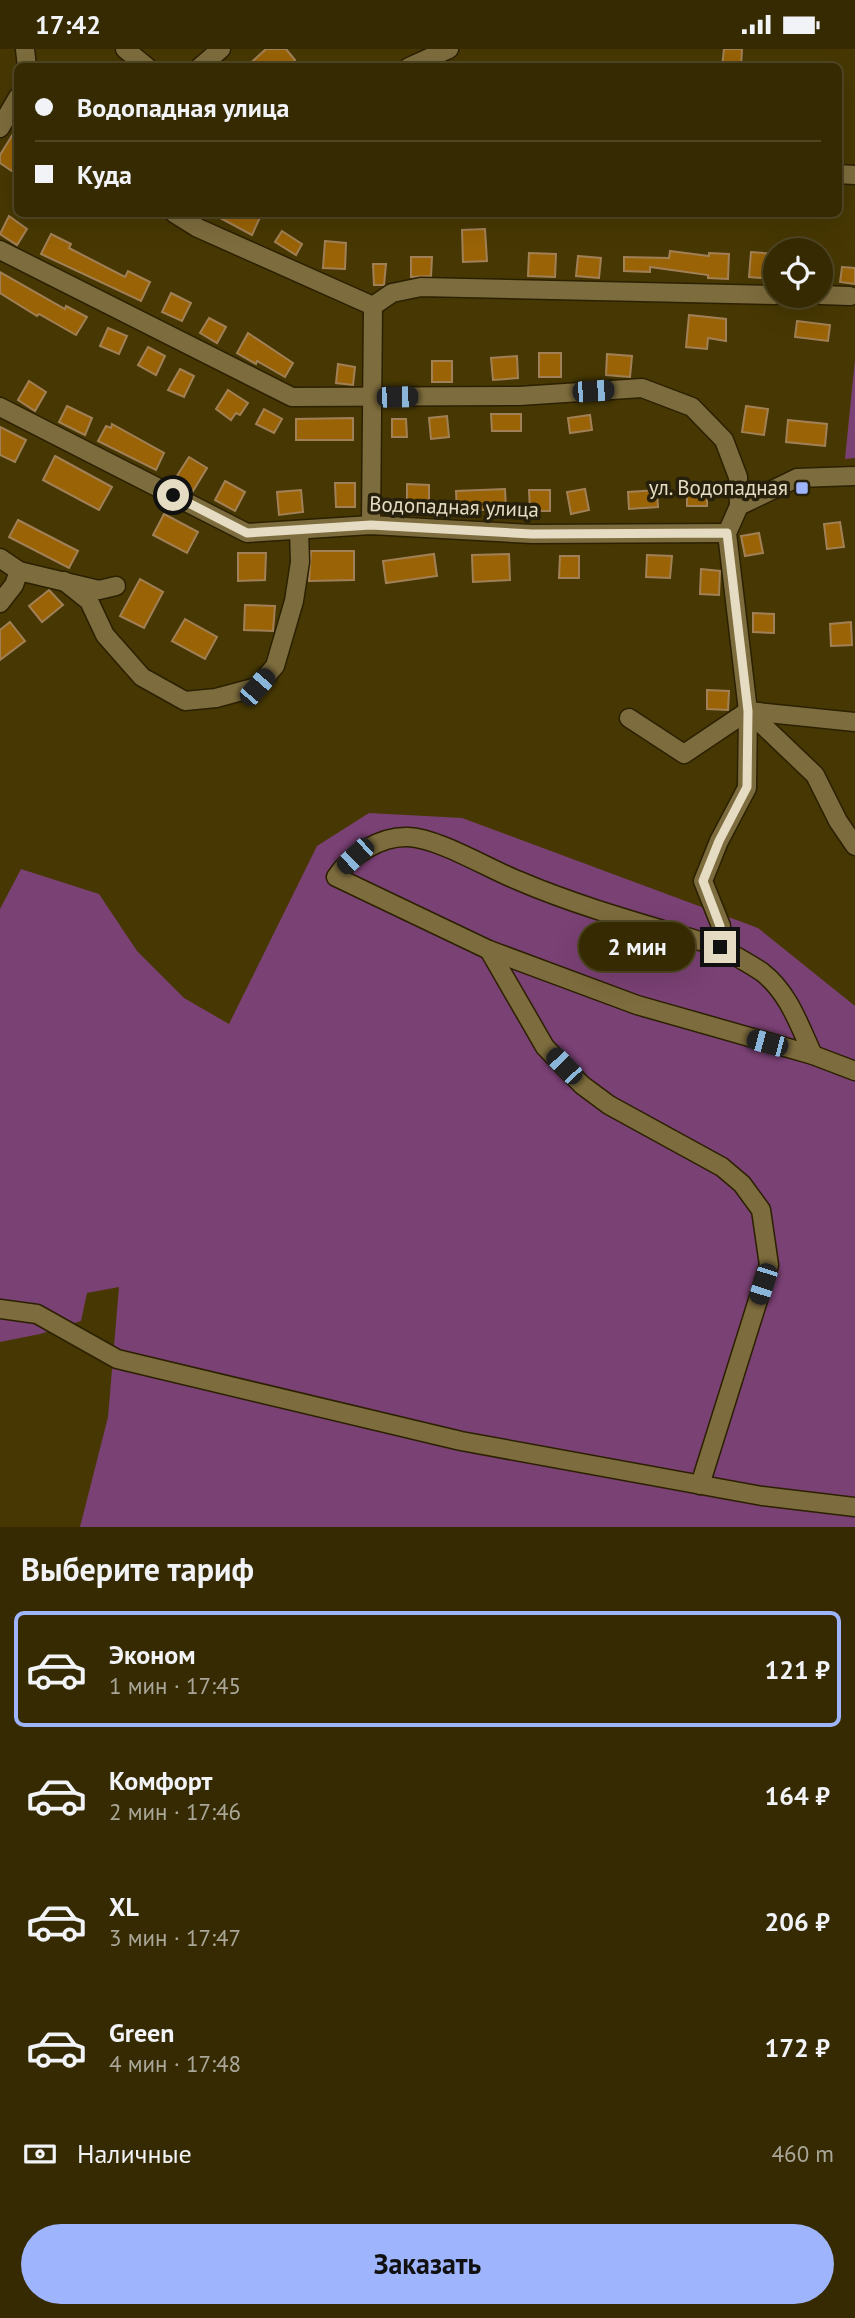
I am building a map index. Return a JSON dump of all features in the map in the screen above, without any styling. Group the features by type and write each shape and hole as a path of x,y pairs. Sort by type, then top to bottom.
{"street":[{"path":"125,49 142,63"},
{"path":"205,63 221,49"},
{"path":"418,63 449,49"},
{"path":"0,128 14,104"},
{"path":"180,217 198,228 373,306"},
{"path":"0,250 292,397 519,396 642,388 692,407 724,440 738,477 739,506 727,533 748,711 747,787 719,841 703,881 720,926 720,947"},
{"path":"373,306 393,293 421,287 763,295"},
{"path":"833,295 850,296"},
{"path":"371,525 373,306"},
{"name":"Водопадная улица","path":"0,407 247,533 371,525 532,534 727,533"},
{"path":"739,506 797,478 855,476"},
{"path":"64,581 89,601 105,635 142,677 185,701 216,698 257,687 275,666 294,601 300,562 299,530"},
{"path":"0,558 19,571 99,590 116,586"},
{"path":"0,603 14,586 19,571"},
{"path":"748,711 815,775 838,821 855,846"},
{"path":"629,717 684,754 748,711 855,722"},
{"path":"838,821 855,829"},
{"path":"813,1055 792,1007 781,991 762,973 720,947 600,911 517,880 451,850 410,837 397,837 374,845 355,856 336,877 489,950 637,1006 813,1055 855,1071"},
{"path":"489,950 545,1047 582,1084 609,1105 723,1167 742,1184 761,1210 769,1265 700,1485"},
{"path":"0,1309 37,1314 117,1359 461,1441 762,1496 855,1507"}],"shaded area":[{"path":"855,359 855,458 845,459"},
{"path":"369,813 462,818 758,928 855,1006 855,1527 80,1527 108,1417 119,1287 87,1293 81,1321 40,1334 0,1342 0,909 21,869 99,894 137,951 184,998 229,1024 317,846"}],"building":[{"path":"266,49 286,49 295,60 292,63 250,63"},
{"path":"724,49 742,49 741,63 722,63"},
{"path":"14,132 12,171 0,163 0,155"},
{"path":"9,216 27,229 17,245 0,234"},
{"path":"218,217 260,217 252,235"},
{"path":"485,229 487,261 463,262 462,230"},
{"path":"282,231 302,244 296,255 275,242"},
{"path":"51,234 71,244 69,248 125,277 128,271 150,282 141,301 41,254"},
{"path":"325,241 346,243 345,269 323,268"},
{"path":"670,251 709,256 709,253 729,254 728,279 650,267 650,272 624,271 624,257 669,258"},
{"path":"751,252 763,253 763,278 749,277"},
{"path":"529,253 556,254 555,277 528,276"},
{"path":"578,256 601,258 599,278 576,276"},
{"path":"411,257 432,257 431,276 411,277"},
{"path":"373,264 386,264 384,285 374,285"},
{"path":"842,267 855,268 855,284 840,282"},
{"path":"0,272 65,309 66,306 87,317 76,335 39,314 37,316 0,293"},
{"path":"171,293 191,303 182,321 162,312"},
{"path":"689,315 726,319 726,341 708,338 707,349 686,347"},
{"path":"209,318 226,327 217,343 200,333"},
{"path":"797,321 830,325 828,341 795,337"},
{"path":"108,328 127,336 119,354 100,346"},
{"path":"248,333 293,363 285,377 237,353"},
{"path":"148,347 165,356 156,375 138,365"},
{"path":"539,353 561,353 561,377 539,377"},
{"path":"607,354 632,356 630,377 606,375"},
{"path":"517,356 518,378 493,380 491,358"},
{"path":"432,361 452,361 452,382 432,382"},
{"path":"338,364 355,367 353,385 336,383"},
{"path":"180,369 194,376 184,397 168,390"},
{"path":"29,381 46,392 35,411 18,400"},
{"path":"228,390 248,403 240,415 236,413 231,420 216,409"},
{"path":"67,406 92,418 85,435 59,422"},
{"path":"746,406 768,409 764,435 742,432"},
{"path":"264,409 282,419 274,433 256,424"},
{"path":"491,414 521,414 521,431 492,431"},
{"path":"590,415 592,430 570,433 568,418"},
{"path":"447,416 449,437 431,439 429,418"},
{"path":"353,418 353,440 296,440 296,419"},
{"path":"392,419 406,419 407,437 392,437"},
{"path":"788,420 827,424 825,446 786,442"},
{"path":"112,424 164,453 156,470 98,441 106,426 111,428"},
{"path":"0,427 26,440 15,462 0,455"},
{"path":"55,456 112,487 99,510 43,480"},
{"path":"189,457 207,468 193,491 175,479"},
{"path":"225,481 245,492 235,511 215,500"},
{"path":"335,483 355,483 355,507 336,507"},
{"path":"407,484 429,485 429,507 407,507"},
{"path":"687,484 707,484 707,506 687,506"},
{"path":"505,489 506,509 457,511 456,491"},
{"path":"585,489 589,510 571,514 567,492"},
{"path":"301,490 303,512 279,515 277,492"},
{"path":"529,490 550,490 550,511 530,511"},
{"path":"657,490 658,507 629,509 628,492"},
{"path":"164,514 198,532 187,553 153,535"},
{"path":"18,520 78,551 69,568 9,537"},
{"path":"840,522 844,547 827,549 824,524"},
{"path":"759,533 763,553 745,556 741,536"},
{"path":"311,551 354,551 354,580 309,581"},
{"path":"238,553 266,553 265,580 238,581"},
{"path":"434,554 437,576 386,583 383,561"},
{"path":"509,554 510,580 473,582 472,555"},
{"path":"647,555 672,556 670,578 646,577"},
{"path":"560,556 579,556 579,578 559,578"},
{"path":"701,569 720,571 719,595 700,594"},
{"path":"140,579 163,592 144,628 120,616"},
{"path":"49,590 63,605 42,622 29,606"},
{"path":"245,605 275,606 273,631 244,630"},
{"path":"753,613 774,614 774,633 753,632"},
{"path":"185,619 217,637 205,659 172,641"},
{"path":"10,622 25,641 0,660 0,630"},
{"path":"851,622 852,645 831,646 830,624"},
{"path":"707,690 729,691 728,710 707,709"}],"place":[{"name":"ул. Водопадная","path":"802,488"}],"route":[{"path":"173,495 247,533 371,525 532,534 727,533 748,711 747,787 719,841 703,881 720,926 720,947"}]}
